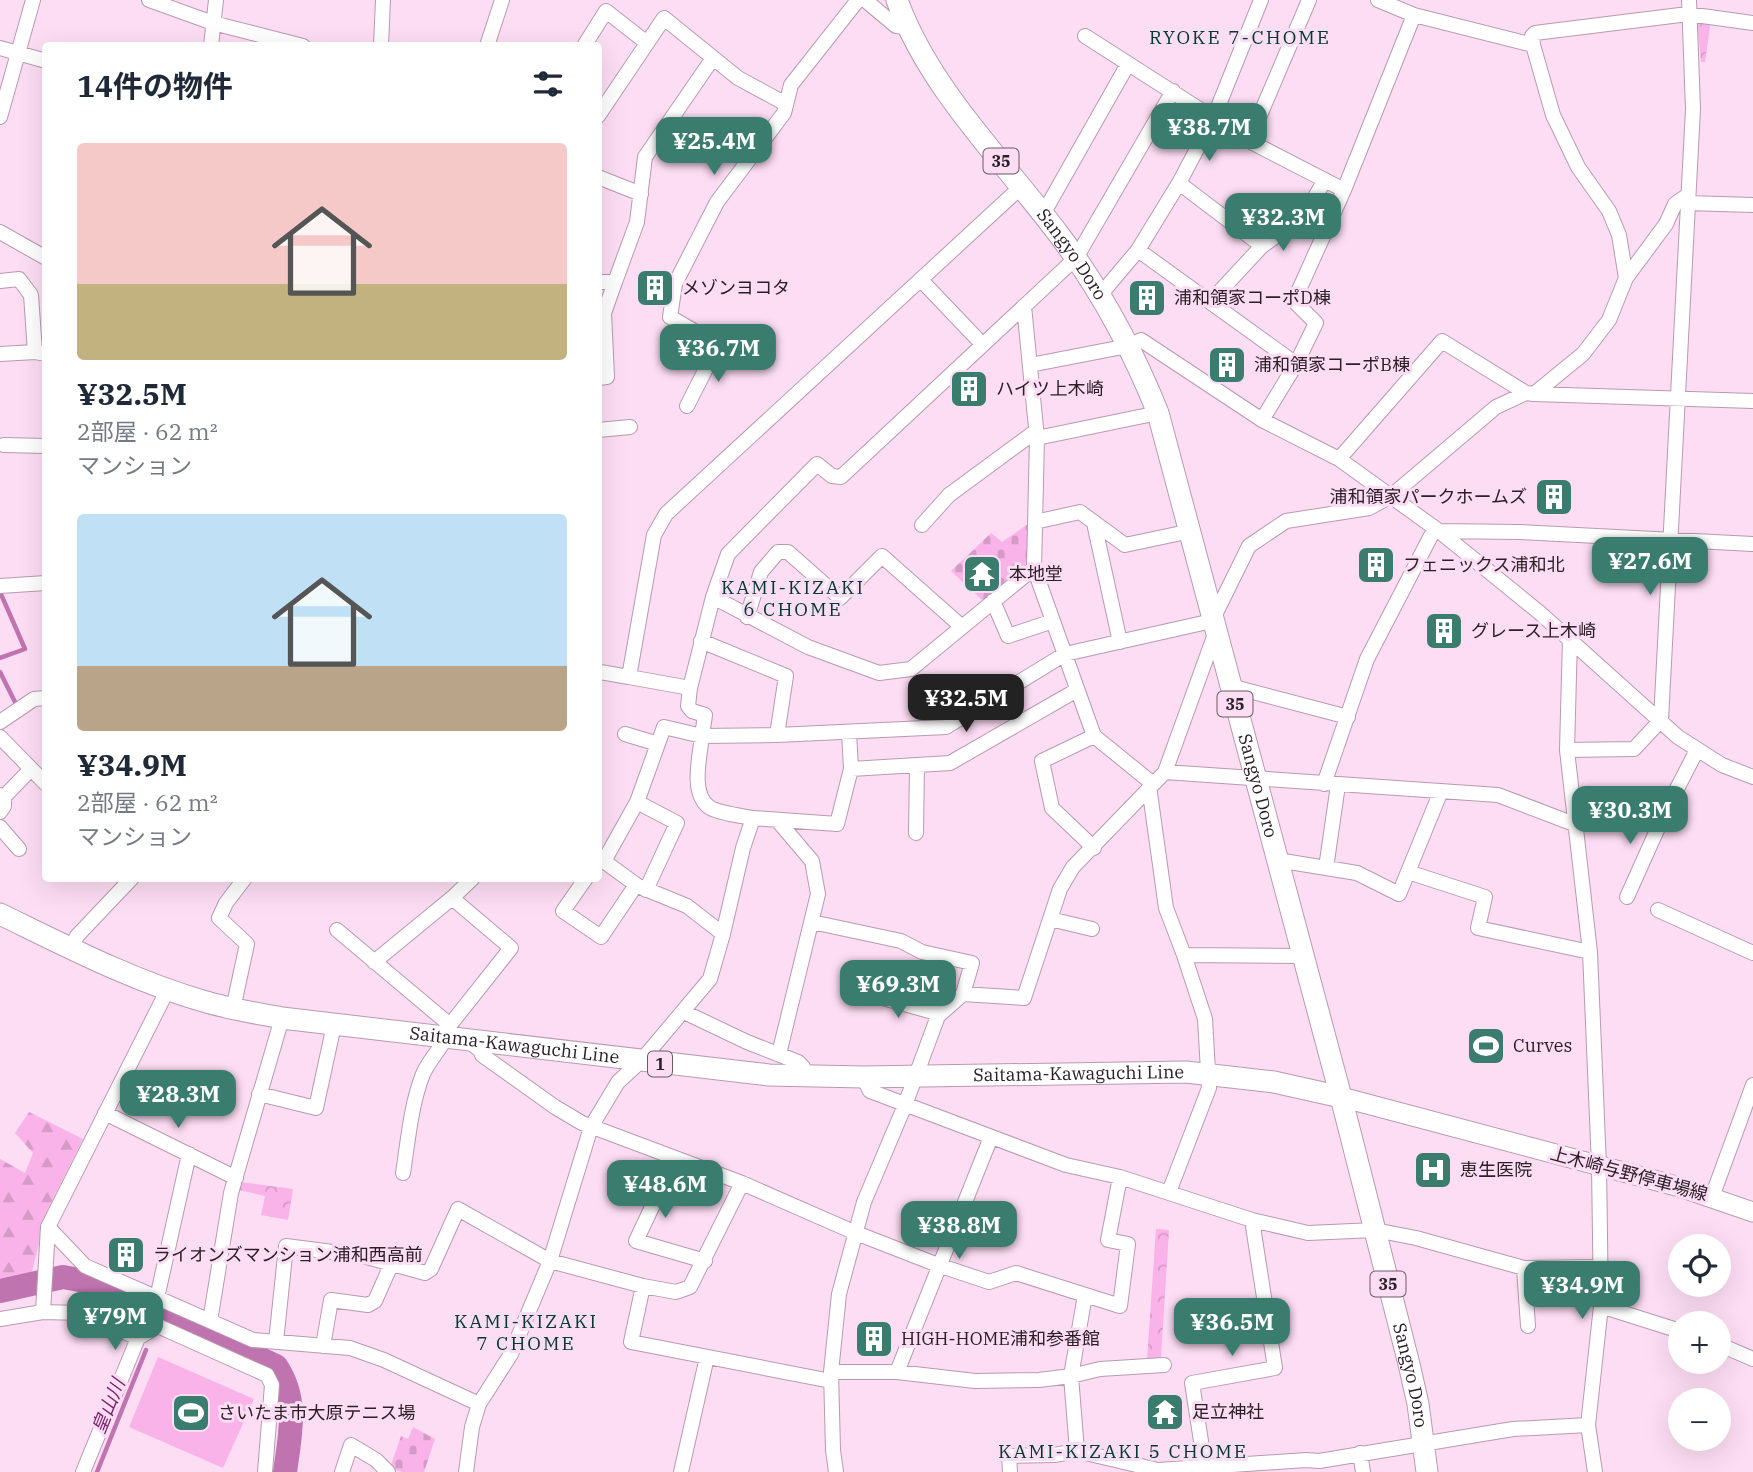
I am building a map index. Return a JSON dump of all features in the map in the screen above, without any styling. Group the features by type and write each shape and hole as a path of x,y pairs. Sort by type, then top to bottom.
{"main road":[{"name":"Sangyo Doro","path":"897,0 907,27 927,64 1101,294 1158,413 1375,1230 1409,1364 1425,1446 1427,1472"},
{"name":"Saitama-Kawaguchi Line","path":"0,914 71,948 168,989 233,1009 282,1018 455,1035 640,1062 806,1077 1139,1072 1210,1074 1274,1082 1341,1097"},
{"name":"上木崎与野停車場線","path":"1341,1097 1712,1197 1753,1212"}],"street":[{"path":"0,117 33,0"},
{"path":"149,0 213,23 287,42"},
{"path":"211,42 216,0"},
{"path":"381,42 383,0"},
{"path":"488,42 502,0"},
{"path":"687,406 718,345 670,317 675,284 717,202 784,113 791,85 858,0"},
{"path":"865,0 896,26 907,27"},
{"path":"1101,294 1138,250 1179,183 1214,117 1261,0"},
{"path":"1250,141 1309,0"},
{"path":"1378,0 1414,15 1532,45"},
{"path":"1626,278 1619,235 1609,211 1578,167 1553,115 1532,45 1532,36 1535,33 1688,7 1753,23"},
{"path":"1567,750 1634,749 1661,720 1693,108 1688,7"},
{"path":"587,42 606,11 647,43"},
{"path":"1262,420 1296,364 1316,323 1294,301 1344,190 1414,15"},
{"path":"602,110 664,18 738,78 786,104"},
{"path":"1085,36 1250,141 1344,190"},
{"path":"0,48 42,60"},
{"path":"602,378 607,377 604,313 637,222 645,156 713,58"},
{"path":"1043,214 1128,64"},
{"path":"849,732 851,769 837,824 753,818 710,807 700,795 698,774 705,715 692,711 688,706 690,688 713,597 728,554 817,464 832,476 841,477 1076,258 1173,91"},
{"path":"602,179 641,194"},
{"path":"1210,302 1262,246 1303,217 1325,180"},
{"path":"1179,183 1262,246"},
{"path":"629,677 654,535 666,514 1021,187"},
{"path":"963,994 1024,998 1060,889 1073,867 1165,772 1214,628 1249,546 1286,521 1369,508 1391,496 1496,407 1530,393 1583,354 1609,320 1626,278 1666,224 1675,204 1688,199 1753,205"},
{"path":"0,232 42,256"},
{"path":"1138,250 1296,364"},
{"path":"0,281 19,279 32,295 40,353 0,354"},
{"path":"920,280 982,344"},
{"path":"602,282 615,282"},
{"path":"1024,306 1036,435 1034,568 1094,736 1151,785 1166,908 1205,1019 1209,1088 1169,1192"},
{"path":"1030,365 1128,346 1141,340 1262,420 1339,459 1391,496 1570,638 1697,750 1722,765 1753,777"},
{"path":"1339,459 1442,341 1530,393 1753,401"},
{"path":"922,525 949,495 1036,435 1158,413"},
{"path":"602,430 630,427"},
{"path":"4,445 42,446"},
{"path":"1035,522 1080,512 1125,545 1191,531"},
{"path":"1094,523 1120,642"},
{"path":"1437,530 1753,544"},
{"path":"1326,868 1331,784 1348,717 1367,659 1437,530"},
{"path":"747,617 761,572 778,552 788,552 840,598 883,556 961,626"},
{"path":"713,597 808,647 879,673 911,669 1034,568"},
{"path":"0,586 42,583"},
{"path":"993,601 1008,636 1053,621"},
{"path":"602,856 637,803 664,727 702,736 777,736 946,727 1065,654 1120,642 1214,628"},
{"path":"1570,638 1567,750 1590,952 1599,1166 1601,1306 1588,1425 1595,1472"},
{"path":"701,641 786,676 777,736"},
{"path":"602,672 690,688"},
{"path":"1230,686 1348,717"},
{"path":"851,769 950,763 1077,690"},
{"path":"0,722 34,699 42,698"},
{"path":"625,734 658,744"},
{"path":"1094,736 1042,761 1052,808 1094,848"},
{"path":"0,737 42,780"},
{"path":"1627,897 1665,810 1697,750"},
{"path":"916,833 917,765"},
{"path":"0,812 4,806 2,796 31,769"},
{"path":"1165,772 1498,796 1574,824 1665,810"},
{"path":"1277,860 1356,873 1399,894 1441,791"},
{"path":"583,882 563,911 601,937 641,888 677,823 637,803"},
{"path":"466,1472 472,1427 479,1404 510,1354 550,1261 591,1127 618,1082 640,1062 710,979 753,818"},
{"path":"778,821 812,861 818,894 779,1054"},
{"path":"0,827 19,849"},
{"path":"602,860 641,888 687,906 723,934"},
{"path":"1408,872 1485,897 1478,928 1590,952"},
{"path":"71,948 77,936 128,882"},
{"path":"233,1009 247,944 219,918 226,903 242,882"},
{"path":"374,962 469,882"},
{"path":"403,1173 412,1119 424,1073 455,1035 511,948 452,898"},
{"path":"1658,910 1753,953"},
{"path":"1050,919 1092,929"},
{"path":"812,922 901,941 922,952 972,963 963,994 937,1016 905,1105 864,1202 839,1294 831,1377 836,1472"},
{"path":"337,930 455,1035 481,1051 482,1055 555,1107 591,1127 742,1183 856,1233 938,1265 989,1282 1016,1273 1120,1306 1128,1244 1108,1240 1120,1177"},
{"path":"1184,955 1302,956"},
{"path":"43,1305 48,1227 168,989"},
{"path":"865,993 940,1014"},
{"path":"684,1012 779,1054 803,1067 806,1077"},
{"path":"210,1321 236,1178 282,1018"},
{"path":"259,1094 316,1108 334,1025"},
{"path":"863,1077 870,1091 1066,1165 1120,1177 1252,1220 1308,1233 1375,1230 1416,1238 1524,1268 1600,1266"},
{"path":"1712,1197 1753,1085"},
{"path":"104,1113 236,1178"},
{"path":"897,1372 991,1137"},
{"path":"157,1298 189,1154"},
{"path":"675,1158 636,1241 705,1261"},
{"path":"276,1342 286,1247 363,1255 425,1273 431,1269 458,1209 550,1261 643,1286 677,1292 690,1287 742,1183"},
{"path":"1205,1467 1192,1383 1275,1367 1252,1220"},
{"path":"48,1227 85,1266 253,1340 350,1348 384,1360 479,1404"},
{"path":"323,1346 331,1300 368,1305 375,1301 391,1265"},
{"path":"1524,1268 1528,1326"},
{"path":"643,1286 631,1342 831,1377 897,1372 975,1381 1039,1380 1071,1376 1100,1368 1164,1365"},
{"path":"1077,1451 1071,1376 1085,1295"},
{"path":"0,1319 43,1305 81,1313 138,1338"},
{"path":"1601,1306 1668,1327"},
{"path":"83,1472 138,1338 158,1326 267,1375 272,1385 265,1472"},
{"path":"1731,1350 1753,1359"},
{"path":"681,1472 707,1357"},
{"path":"1010,1472 1009,1456 1054,1455 1077,1451 1158,1471 1306,1460 1318,1467 1360,1453 1425,1446 1513,1429 1588,1425"},
{"path":"342,1472 351,1445 376,1460 388,1472"},
{"path":"1360,1453 1363,1472"}],"green space":[{"path":"1701,19 1711,20 1705,62 1701,62 1697,23"},
{"path":"1031,522 1027,563 983,601 951,571 991,533 1002,542"},
{"path":"29,1112 83,1139 48,1209 27,1290 16,1300 0,1302 0,1159 25,1173 33,1153 15,1133"},
{"path":"241,1182 293,1189 288,1220 261,1215 265,1196 239,1190"},
{"path":"1156,1229 1169,1230 1161,1358 1147,1359"},
{"name":"さいたま市大原テニス場","path":"158,1357 254,1399 223,1468 129,1427"},
{"path":"413,1427 435,1439 424,1472 402,1472 393,1469 391,1465 401,1436 408,1439"}],"waterway":[{"path":"0,592 25,649 0,658"},
{"path":"0,672 16,704"},
{"path":"0,1291 63,1277 101,1284 276,1366 288,1392 290,1405 285,1472"},
{"name":"皇山川","path":"97,1472 146,1350"}],"place":[{"name":"メゾンヨコタ","path":"655,288"},
{"name":"浦和領家コーポD棟","path":"1147,298"},
{"name":"浦和領家コーポB棟","path":"1227,365"},
{"name":"ハイツ上木崎","path":"969,389"},
{"name":"浦和領家パークホームズ","path":"1554,497"},
{"name":"フェニックス浦和北","path":"1376,565"},
{"name":"本地堂","path":"982,574"},
{"name":"グレース上木崎","path":"1444,631"},
{"name":"Curves","path":"1486,1046"},
{"name":"恵生医院","path":"1433,1170"},
{"name":"ライオンズマンション浦和西高前","path":"126,1255"},
{"name":"HIGH-HOME浦和参番館","path":"874,1339"},
{"name":"足立神社","path":"1165,1412"},
{"name":"さいたま市大原テニス場","path":"191,1413"}],"district":[{"name":"RYOKE 7-CHOME","path":"1240,37"},
{"name":"KAMI-KIZAKI 6 CHOME","path":"793,598"},
{"name":"KAMI-KIZAKI 7 CHOME","path":"526,1332"},
{"name":"KAMI-KIZAKI 5 CHOME","path":"1123,1451"}]}
